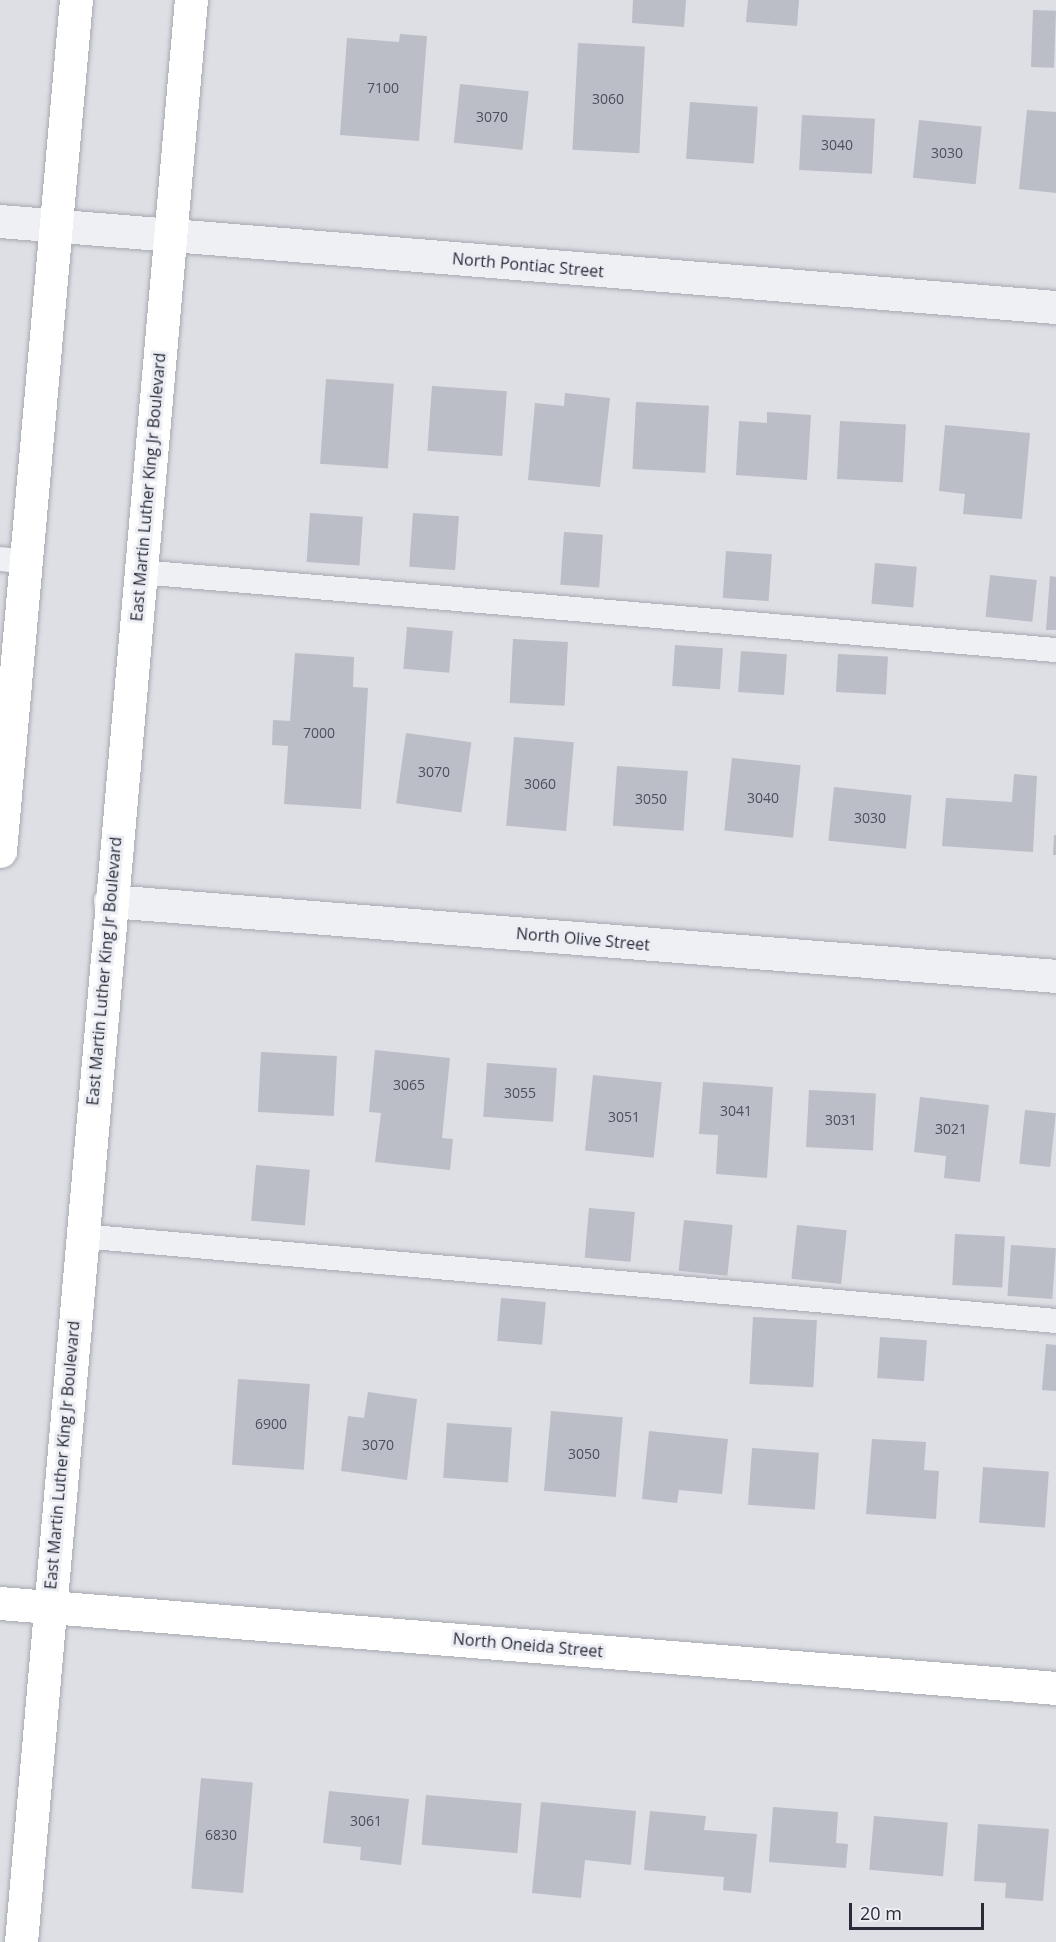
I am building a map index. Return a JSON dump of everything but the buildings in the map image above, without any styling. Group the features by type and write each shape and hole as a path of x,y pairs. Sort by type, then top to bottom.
{"main road":[{"path":"0,851 13,561 57,227 76,0"},
{"name":"East Martin Luther King Jr Boulevard","path":"21,1942 48,1607 191,0"},
{"name":"North Oneida Street","path":"0,1603 1056,1688"}],"street":[{"name":"North Pontiac Street","path":"0,221 171,237 1056,307"},
{"name":"North Olive Street","path":"110,901 1056,976"}],"lane":[{"path":"140,572 1056,650"},
{"path":"81,1236 1056,1321"}]}
